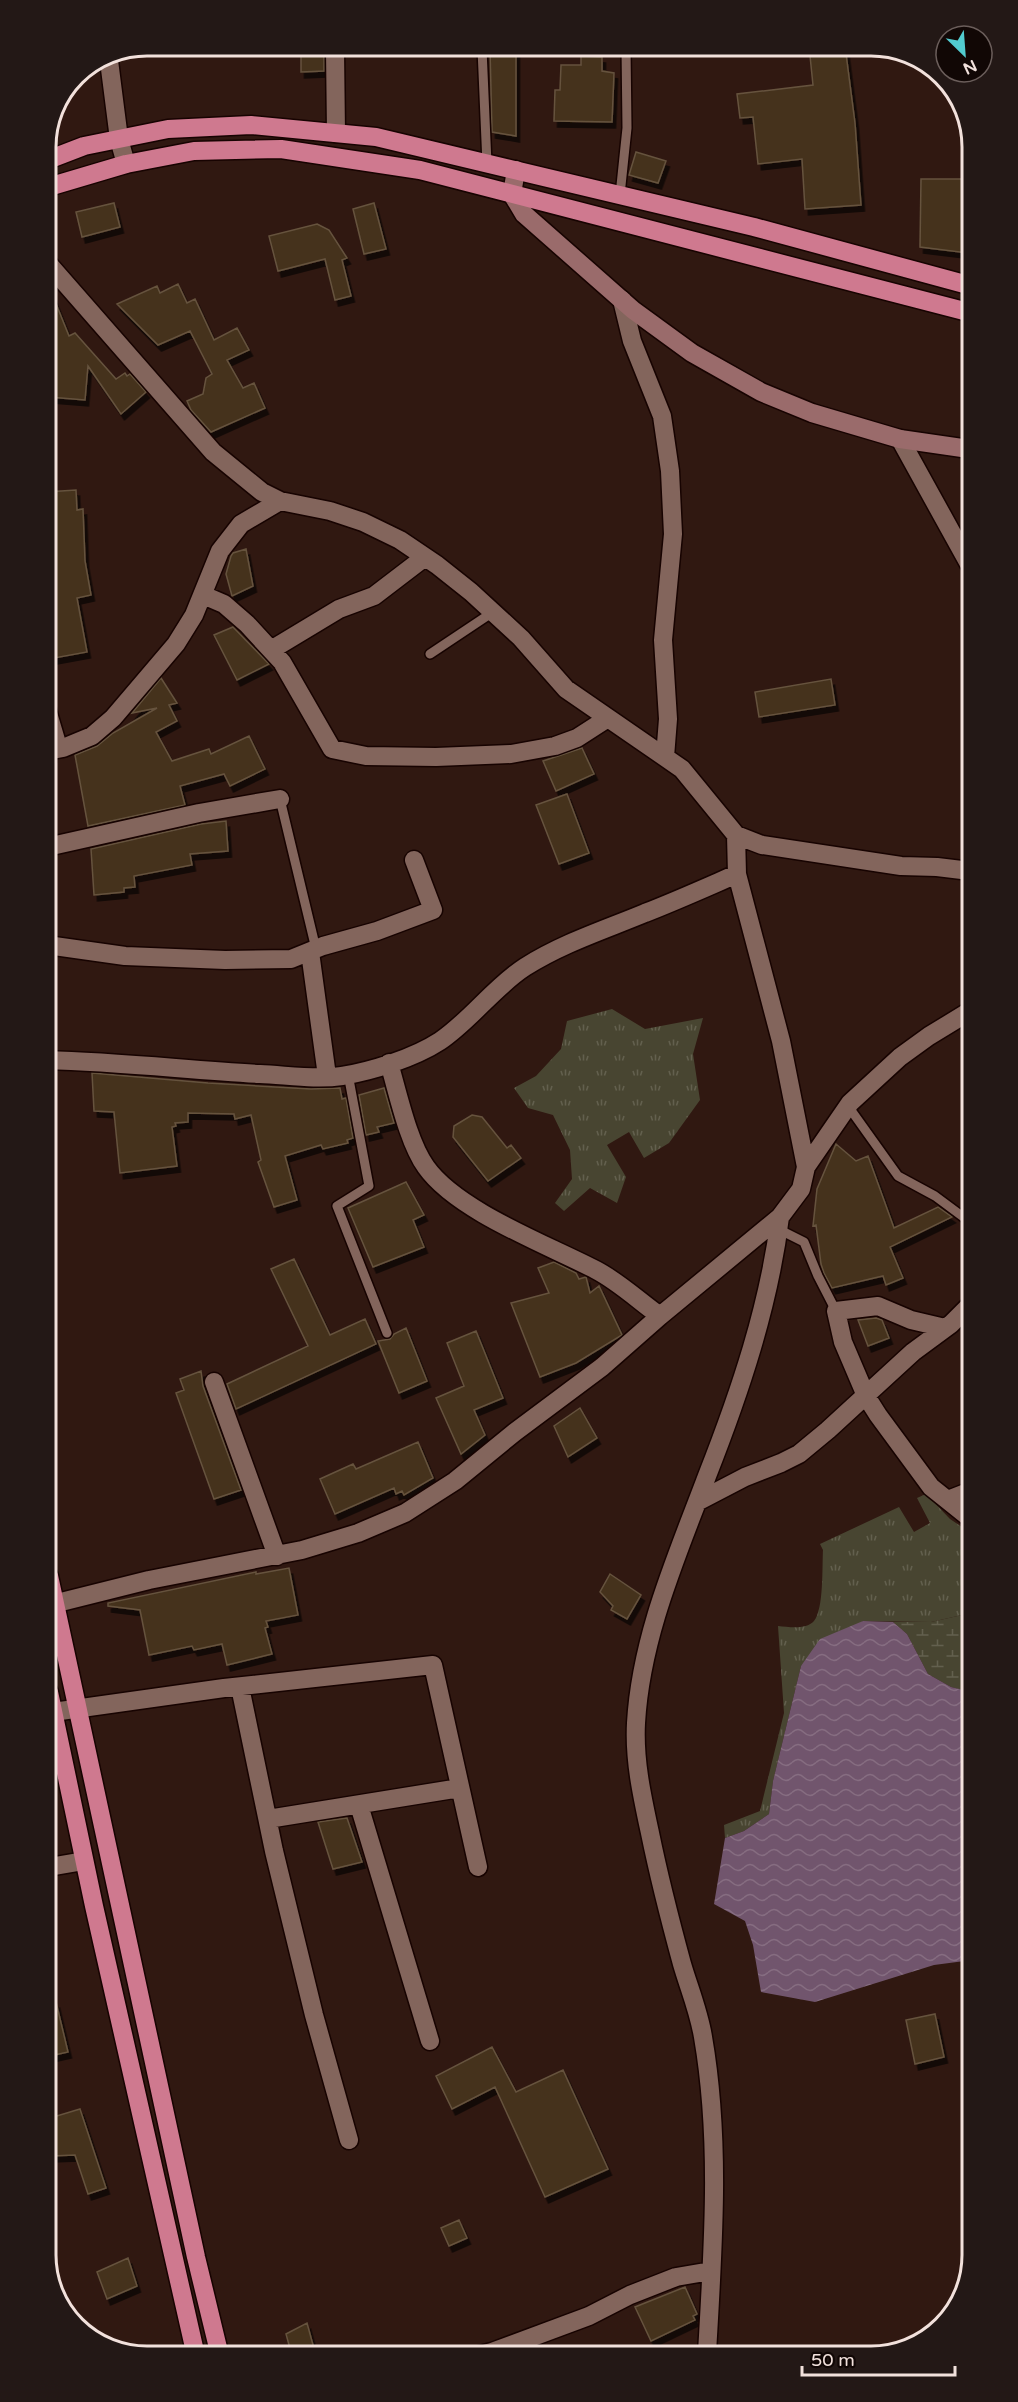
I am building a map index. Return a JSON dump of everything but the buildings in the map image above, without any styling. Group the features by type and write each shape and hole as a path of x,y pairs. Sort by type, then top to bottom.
{"highway":[{"path":"56,157 84,146 168,129 251,125 376,137 754,227 962,283"},
{"path":"56,185 126,164 194,151 281,149 420,170 962,310"},
{"path":"56,1620 218,2346"},
{"path":"56,1726 84,1861 194,2346"}],"street":[{"path":"335,56 336,133"},
{"path":"109,63 119,139 126,164"},
{"path":"516,170 512,194 524,214 622,300 692,354 760,392 812,413 900,439 962,448"},
{"path":"56,273 213,452 262,492 280,501 330,511 363,522 400,540 425,557 471,592 521,638 566,689 682,769 736,835 762,845 901,866 962,870"},
{"path":"622,300 632,341 662,416 670,471 673,534 663,640 668,719 665,757"},
{"path":"900,439 962,551"},
{"path":"56,749 92,736 113,718 176,644 194,615 220,551 241,524 280,501"},
{"path":"271,650 339,609 374,596 425,557"},
{"path":"203,595 224,604 247,624 282,662 332,749 366,756 436,757 511,754 555,746 577,738 608,718"},
{"path":"56,845 199,813 280,799"},
{"path":"736,835 737,874 781,1041 806,1167"},
{"path":"56,946 125,956 225,960 291,959 433,910 414,860"},
{"path":"56,1060 327,1076 348,1074 389,1064 419,1053 441,1041 524,968 555,950 737,874"},
{"path":"313,950 327,1076"},
{"path":"56,1603 149,1580 277,1556 358,1533 405,1513 455,1481 779,1223 801,1189 806,1167 848,1106 900,1058 929,1036 962,1016"},
{"path":"389,1064 410,1133 425,1166 449,1192 549,1248 599,1271 660,1316"},
{"path":"707,2346 714,2133 703,2035 664,1902 634,1751 638,1697 649,1639 680,1543 750,1357 774,1262 779,1223"},
{"path":"945,1328 911,1320 878,1306 836,1311 843,1342 866,1396 903,1451 931,1487 962,1512"},
{"path":"697,1502 745,1477 799,1454 962,1312"},
{"path":"214,1382 277,1556"},
{"path":"948,1500 962,1495"},
{"path":"56,1711 433,1665 478,1867"},
{"path":"240,1687 267,1819 314,2015 349,2140"},
{"path":"267,1819 460,1788"},
{"path":"359,1804 430,2041"},
{"path":"56,1867 84,1861"},
{"path":"508,2346 589,2316 630,2295 676,2277 711,2271"}],"lane":[{"path":"482,56 487,164"},
{"path":"620,195 627,128 626,56"},
{"path":"430,654 493,612"},
{"path":"280,799 313,950"},
{"path":"348,1074 369,1186 337,1206 387,1333"},
{"path":"848,1106 898,1176 935,1196 962,1216"},
{"path":"779,1223 804,1242 836,1311"}],"green space":[{"path":"612,1009 645,1029 703,1018 693,1054 700,1100 669,1143 644,1158 629,1132 607,1145 626,1177 617,1203 590,1188 564,1211 555,1203 572,1179 570,1150 553,1115 528,1108 514,1088 536,1076 561,1049 567,1021"},
{"path":"926,1494 950,1519 962,1527 962,1615 931,1622 863,1621 801,1666 773,1781 769,1814 744,1831 725,1838 724,1825 760,1811 784,1713 778,1626 807,1626 814,1621 821,1597 823,1550 820,1544 899,1507 914,1532 930,1523 917,1498"},
{"path":"962,1615 962,1690 951,1687 928,1674 907,1634 893,1622 931,1622"}],"water":[{"path":"863,1621 893,1622 907,1634 928,1674 951,1687 962,1690 962,1961 934,1965 815,2002 761,1992 753,1945 745,1921 714,1904 725,1838 744,1831 769,1814 773,1781 801,1666 820,1639"}]}
